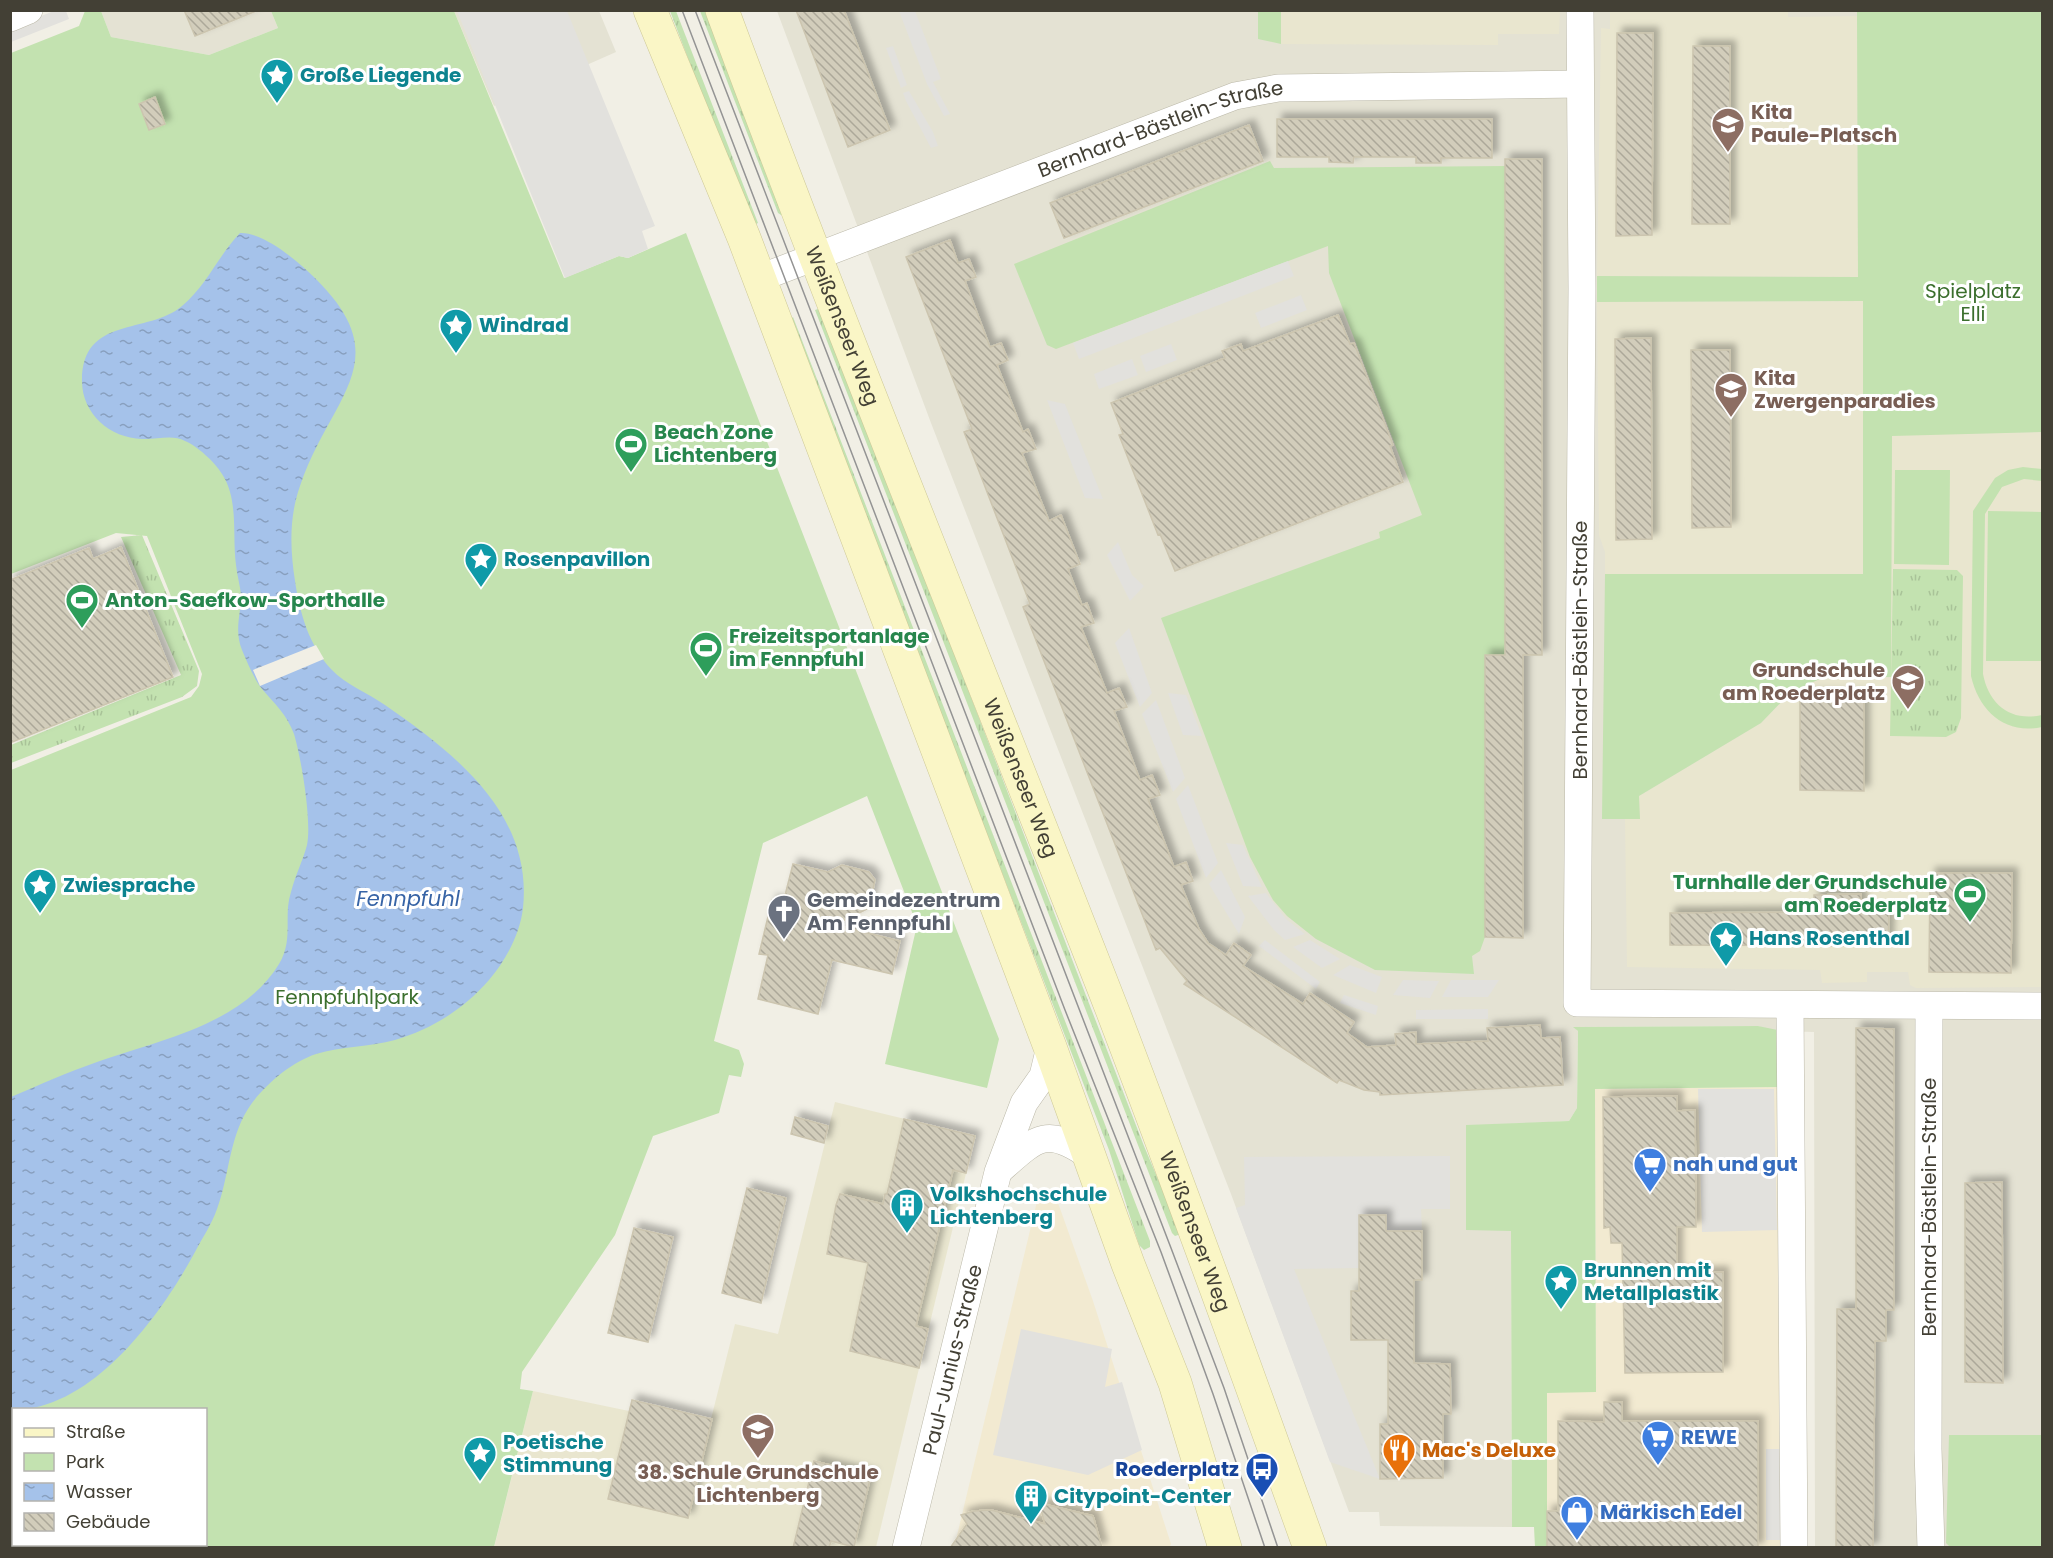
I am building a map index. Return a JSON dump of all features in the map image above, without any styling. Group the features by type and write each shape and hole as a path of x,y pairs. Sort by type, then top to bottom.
{"main road":[{"path":"650,10 759,278 1050,1047 1088,1155 1175,1383 1225,1548"},
{"name":"Weißenseer Weg","path":"722,10 814,257 1113,1014 1198,1238 1310,1548"}],"street":[{"path":"10,18 29,10"},
{"name":"Bernhard-Bästlein-Straße","path":"1580,10 1582,288 1577,1003 1929,1006 1928,1449 1931,1548"},
{"name":"Bernhard-Bästlein-Straße","path":"759,278 1235,96 1278,88 1580,84"},
{"path":"1790,1005 1794,1548"},
{"path":"1929,1006 2043,1006"},
{"name":"Paul-Junius-Straße","path":"906,1548 998,1172 1023,1107 1043,1076 1050,1047"},
{"path":"998,1172 1029,1144 1054,1137 1066,1140 1088,1155"}],"shaded area":[{"name":"Kita Paule-Platsch","path":"1788,10 1788,17 1857,16 1858,277 1597,276 1601,28 1610,29 1610,11"},
{"path":"54,11 66,11 69,19 11,42 10,28"},
{"path":"101,11 271,11 278,28 209,55 111,37"},
{"path":"454,11 599,11 616,52 494,106"},
{"path":"457,11 567,11 655,226 642,231 648,249 628,258 619,256 565,278"},
{"path":"777,11 2042,11 2042,1547 1815,1547 1814,1032 1773,1031 1758,1026 1574,1027 1578,1031 1577,1108 1569,1121 1511,1124 1512,1527 1380,1526 1379,1512 1349,1512 1231,1194 931,423"},
{"path":"899,11 915,11 941,79 933,82 950,114 944,116 927,84"},
{"path":"1281,11 1560,11 1559,34 1498,34 1498,45 1281,44"},
{"path":"893,46 907,85 901,88 886,48"},
{"path":"909,91 933,132 938,146 931,148 906,101 903,93"},
{"path":"1288,261 1294,276 1079,359 1073,343"},
{"path":"1301,295 1307,310 1261,328 1255,313"},
{"name":"Kita Zwergenparadies","path":"1863,301 1864,574 1605,574 1605,552 1599,535 1597,302"},
{"path":"1171,344 1177,360 1146,372 1140,356"},
{"path":"1132,359 1138,375 1099,389 1094,374"},
{"path":"1047,400 1065,404 1103,499 1085,498"},
{"name":"Grundschule am Roederplatz","path":"2042,432 2042,987 1916,988 1910,985 1908,972 1867,972 1867,982 1822,983 1820,970 1627,967 1625,819 1640,819 1639,796 1761,723 1791,692 1821,678 1891,677 1892,435"},
{"path":"1118,542 1132,575 1144,586 1130,601 1107,555"},
{"path":"1129,628 1152,693 1140,707 1115,643"},
{"path":"1168,693 1186,695 1202,736 1183,735"},
{"path":"1156,700 1185,778 1173,792 1142,714"},
{"path":"1188,785 1218,863 1206,878 1176,799"},
{"path":"1226,843 1243,845 1262,887 1243,886"},
{"path":"1221,870 1245,917 1239,934 1209,884"},
{"path":"1266,893 1286,919 1305,934 1285,940 1274,930 1248,896"},
{"path":"1265,940 1320,982 1316,989 1259,946"},
{"path":"1310,940 1340,959 1322,968 1293,947"},
{"path":"1350,965 1382,977 1376,993 1333,975"},
{"path":"1403,980 1439,981 1430,998 1393,995"},
{"path":"1451,980 1499,980 1488,997 1442,997"},
{"path":"1344,995 1378,1006 1376,1015 1340,1003"},
{"path":"1488,1009 1488,1019 1416,1019 1416,1010"},
{"path":"1782,1087 1784,1547 1547,1547 1547,1392 1596,1391 1595,1089"},
{"path":"1698,1089 1774,1089 1777,1230 1702,1232"},
{"path":"835,1102 975,1136 876,1547 494,1548 533,1391 629,1411 632,1400 711,1419 735,1324 778,1334"},
{"path":"1450,1156 1450,1209 1421,1209 1422,1231 1386,1231 1386,1215 1359,1215 1359,1268 1294,1269 1380,1479 1330,1462 1236,1208 1245,1205 1244,1157"},
{"path":"1039,1193 1057,1200 1093,1301 1171,1544 1169,1548 954,1548"},
{"path":"1021,1329 1112,1349 1105,1387 1122,1382 1142,1450 1088,1475 993,1455"},
{"path":"1766,1449 1782,1449 1783,1540 1766,1540"}],"green space":[{"name":"Fennpfuhlpark","path":"85,11 101,11 111,37 209,55 278,28 271,11 454,11 564,278 619,256 628,258 686,233 999,1039 987,1088 885,1064 917,925 867,796 763,843 714,1041 739,1050 744,1064 741,1077 729,1075 719,1113 653,1136 615,1235 522,1372 520,1389 533,1391 494,1547 11,1547 11,770 191,697 199,686 202,674 147,536 116,533 11,574 11,53 79,26"},
{"path":"670,11 676,11 758,223 752,226"},
{"path":"700,11 707,11 784,214 778,213"},
{"path":"1258,11 1281,11 1281,44 1258,39"},
{"name":"Spielplatz Elli","path":"1857,11 2042,11 2042,432 1892,436 1891,677 1822,678 1791,692 1761,723 1639,796 1640,819 1602,819 1605,574 1863,574 1863,301 1597,302 1597,276 1858,277"},
{"path":"1270,161 1274,168 1505,166 1505,655 1485,655 1485,937 1480,951 1472,956 1474,974 1375,970 1316,939 1287,916 1273,900 1250,857 1161,618 1380,538 1379,532 1422,515 1329,273 1328,246 1056,349 1047,345 1014,264"},
{"path":"821,308 1144,1146 1181,1234 1175,1236 1172,1233 815,310"},
{"path":"793,317 1150,1241 1150,1247 1144,1250 1139,1245 1109,1150 789,321"},
{"path":"2023,467 2042,469 2042,481 2024,479 2002,487 1985,514 1983,674 1990,694 2003,709 2021,716 2042,715 2042,727 2029,729 2005,724 1987,710 1980,700 1971,676 1973,511 1995,478 2008,470"},
{"path":"1895,470 1950,470 1949,565 1894,564"},
{"path":"1988,511 2042,512 2042,661 1986,661"},
{"path":"142,535 199,671 197,686 182,697 11,763 11,745 181,675 121,537"},
{"path":"1893,569 1957,570 1963,576 1961,718 1956,732 1946,737 1890,736"},
{"path":"1758,1026 1782,1031 1782,1087 1595,1089 1596,1392 1547,1393 1547,1547 1535,1547 1534,1527 1512,1527 1511,1231 1466,1230 1466,1125 1569,1121 1577,1108 1578,1031 1573,1027"},
{"path":"1949,1435 2042,1435 2042,1547 1950,1547 1946,1543"}],"water":[{"name":"Fennpfuhl","path":"240,233 256,236 281,250 302,266 333,298 350,326 356,351 352,375 314,453 300,486 294,509 291,545 300,605 311,639 323,660 337,675 385,705 437,744 462,765 484,789 502,815 515,843 523,874 523,908 519,927 506,955 479,990 458,1009 422,1030 395,1040 316,1054 289,1068 265,1088 244,1115 234,1141 221,1196 212,1220 181,1277 144,1329 97,1376 71,1394 43,1406 12,1408 11,1413 11,1097 86,1066 197,1028 244,1002 263,985 283,955 287,937 289,901 307,845 307,805 303,773 294,734 284,715 256,680 240,643 238,629 241,595 236,565 233,506 227,484 219,469 185,441 175,438 130,438 109,429 93,414 83,393 85,360 93,346 105,336 168,315 182,306 199,289"}],"pier":[{"path":"316,645 324,659 260,686 253,670"}],"building":[{"path":"184,10 256,10 256,11 195,36"},
{"path":"796,10 844,10 890,130 848,147"},
{"path":"1617,33 1653,33 1652,235 1616,236"},
{"path":"1693,46 1730,46 1730,224 1692,224"},
{"path":"155,97 165,124 149,130 139,104"},
{"path":"1277,119 1492,119 1492,158 1441,158 1441,163 1416,163 1416,157 1354,157 1353,163 1329,162 1329,157 1277,157"},
{"path":"1249,125 1263,161 1064,238 1050,203"},
{"path":"1505,159 1542,159 1542,655 1523,655 1523,938 1485,937 1485,655 1505,655"},
{"path":"950,240 958,263 969,259 976,277 965,281 990,347 1001,343 1008,360 997,365 1023,432 1028,429 1036,449 1022,453 1049,521 1061,515 1080,564 1068,569 1082,605 1087,603 1094,623 1081,627 1107,693 1119,688 1127,707 1114,711 1140,780 1152,775 1160,795 1148,799 1174,867 1186,862 1193,881 1181,885 1199,929 1208,943 1226,955 1234,943 1251,955 1243,966 1303,1004 1310,993 1354,1022 1347,1033 1367,1047 1396,1045 1395,1034 1416,1032 1416,1044 1488,1041 1487,1028 1540,1025 1541,1038 1560,1037 1563,1085 1380,1095 1380,1092 1364,1090 1339,1080 1337,1083 1184,984 1187,981 1160,948 1156,950 1023,607 1030,604 964,432 972,429 906,257"},
{"path":"1338,315 1350,344 1354,343 1393,445 1390,446 1403,482 1175,571 1160,534 1158,535 1119,435 1123,434 1111,403 1225,358 1222,351 1241,344 1243,351"},
{"path":"1651,338 1652,539 1616,540 1615,339"},
{"path":"1691,350 1730,350 1731,527 1692,528"},
{"name":"Anton-Saefkow-Sporthalle","path":"121,547 173,677 10,743 10,580 89,548 93,559"},
{"path":"1800,696 1864,696 1864,791 1800,790"},
{"name":"Gemeindezentrum Am Fennpfuhl","path":"793,864 828,872 842,865 869,872 875,880 869,908 835,925 900,941 892,974 832,960 818,1014 758,999 768,955 759,954 772,900 783,903"},
{"name":"Turnhalle der Grundschule am Roederplatz","path":"1930,873 2012,873 2011,973 1929,972"},
{"path":"1861,894 1862,913 1889,913 1888,946 1670,945 1670,913 1814,912 1814,895"},
{"path":"1856,1028 1894,1029 1894,1310 1886,1310 1886,1341 1875,1341 1873,1548 1836,1548 1837,1309 1856,1309"},
{"path":"1677,1096 1677,1111 1695,1110 1696,1227 1677,1227 1677,1273 1723,1272 1723,1372 1625,1373 1622,1243 1611,1243 1610,1227 1604,1228 1603,1097"},
{"path":"795,1117 828,1126 824,1143 791,1134"},
{"name":"Volkshochschule Lichtenberg","path":"904,1119 975,1136 966,1173 953,1170 916,1326 928,1329 919,1368 850,1351 868,1263 827,1254 840,1194 883,1204"},
{"path":"2002,1182 2003,1383 1965,1382 1965,1183"},
{"path":"747,1188 786,1198 761,1303 722,1293"},
{"path":"1359,1215 1386,1215 1386,1231 1422,1231 1422,1280 1414,1280 1414,1363 1450,1364 1451,1414 1443,1414 1443,1478 1380,1479 1380,1424 1388,1424 1388,1340 1351,1340 1351,1291 1359,1291"},
{"path":"634,1228 673,1237 648,1342 608,1333"},
{"path":"632,1400 712,1419 688,1518 608,1499"},
{"name":"REWE","path":"1604,1402 1622,1402 1622,1421 1758,1421 1758,1548 1547,1548 1547,1511 1558,1511 1558,1421 1604,1422"},
{"path":"814,1461 871,1475 854,1547 831,1541 829,1548 793,1548"},
{"name":"Citypoint-Center","path":"1039,1503 1093,1516 1102,1548 950,1548 967,1524 961,1515 974,1511 991,1510 1045,1524"}],"tram line":[{"path":"682,10 1065,1010 1161,1252 1213,1394 1265,1548"},
{"path":"695,10 1171,1248 1224,1388 1278,1548"}],"place":[{"name":"Große Liegende","path":"277,104"},
{"name":"Kita Paule-Platsch","path":"1728,153"},
{"name":"Windrad","path":"456,354"},
{"name":"Kita Zwergenparadies","path":"1731,418"},
{"name":"Beach Zone Lichtenberg","path":"631,473"},
{"name":"Rosenpavillon","path":"481,588"},
{"name":"Anton-Saefkow-Sporthalle","path":"82,629"},
{"name":"Freizeitsportanlage im Fennpfuhl","path":"706,677"},
{"name":"Grundschule am Roederplatz","path":"1908,710"},
{"name":"Zwiesprache","path":"40,914"},
{"name":"Turnhalle der Grundschule am Roederplatz","path":"1970,923"},
{"name":"Gemeindezentrum Am Fennpfuhl","path":"784,940"},
{"name":"Hans Rosenthal","path":"1726,967"},
{"name":"nah und gut","path":"1650,1193"},
{"name":"Volkshochschule Lichtenberg","path":"907,1234"},
{"name":"Brunnen mit Metallplastik","path":"1561,1310"},
{"name":"38. Schule Grundschule Lichtenberg","path":"758,1459"},
{"name":"REWE","path":"1658,1466"},
{"name":"Mac's Deluxe","path":"1399,1479"},
{"name":"Poetische Stimmung","path":"480,1482"},
{"name":"Roederplatz","path":"1262,1498"},
{"name":"Citypoint-Center","path":"1031,1525"},
{"name":"Märkisch Edel","path":"1577,1541"}]}
